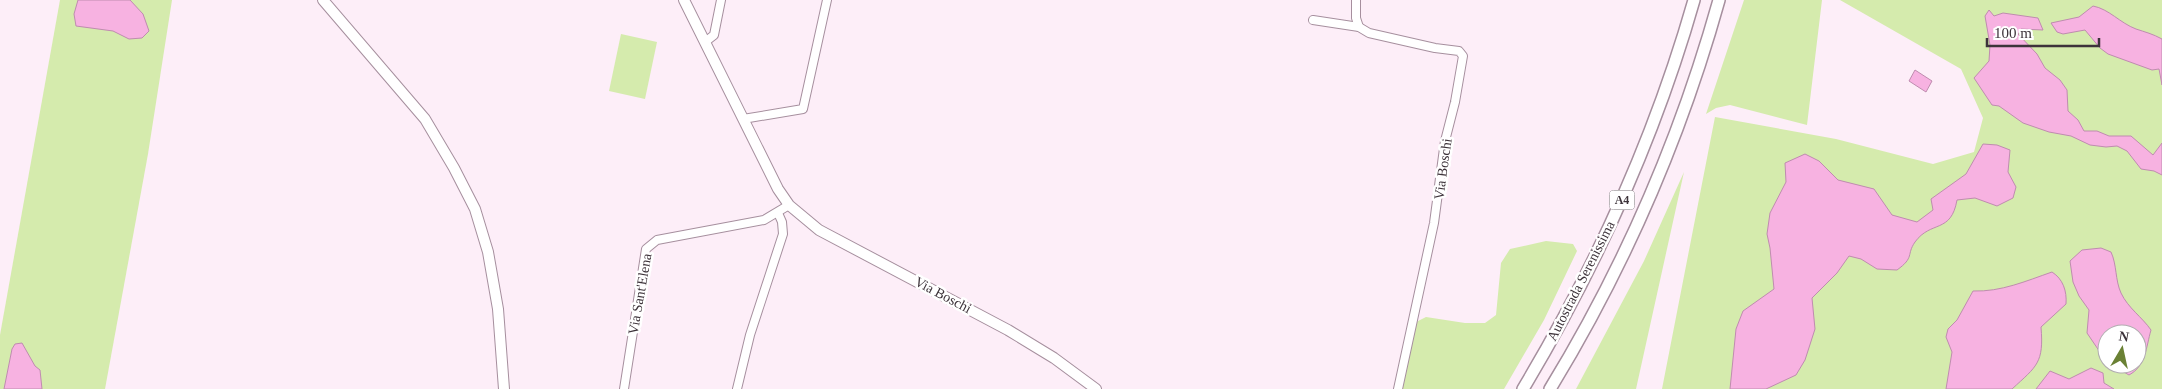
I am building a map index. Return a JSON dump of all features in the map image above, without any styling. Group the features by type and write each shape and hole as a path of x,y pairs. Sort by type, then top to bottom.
{"highway":[{"name":"Autostrada Serenissima","path":"1523,389 1577,292 1634,172 1664,95 1694,0"},
{"name":"Autostrada Serenissima","path":"1550,389 1598,304 1654,187 1685,106 1719,0"}],"main road":[{"path":"323,0 425,119 454,168 475,209 488,252 498,309 504,389"},
{"name":"Via Boschi","path":"684,0 778,189 789,205 822,232 1008,330 1054,358 1096,389"}],"street":[{"path":"705,42 714,35 721,0"},
{"path":"743,119 798,112 803,109 827,0"},
{"path":"1356,0 1356,18 1359,27"},
{"name":"Via Boschi","path":"1313,20 1359,27 1368,33 1435,48 1459,51 1463,56 1455,102 1445,141 1434,223 1398,389"},
{"path":"737,389 750,335 783,234 782,222 778,213 789,205"},
{"name":"Via Sant'Elena","path":"624,389 646,249 657,240 764,220 778,213"}],"green space":[{"path":"60,0 172,0 148,154 105,389 0,389 0,335"},
{"path":"1744,0 1822,0 1807,125 1730,105 1716,108 1706,114"},
{"path":"1840,0 2162,0 2162,389 1662,389 1715,117 1836,139 1933,164 1974,152 1983,118 1961,69"},
{"path":"621,34 657,42 645,99 609,91"},
{"path":"1684,172 1636,389 1576,389 1644,261"},
{"path":"1546,241 1573,244 1577,251 1544,320 1504,389 1402,389 1416,322 1426,317 1465,323 1485,323 1496,315 1501,263 1510,249"}],"shaded area":[{"path":"78,0 130,0 143,14 149,31 142,38 129,39 113,31 76,26 74,14"},
{"path":"2093,6 2104,10 2136,29 2162,39 2162,85 2159,69 2152,70 2108,54 2100,48 2085,30 2063,34 2057,32 2051,23 2079,17"},
{"path":"1989,10 1994,16 2003,13 2038,18 2043,30 2021,29 2018,34 2037,54 2045,68 2060,80 2067,90 2068,111 2078,120 2084,131 2097,131 2109,136 2131,136 2153,155 2162,143 2162,175 2154,171 2141,169 2127,151 2117,146 2090,145 2071,136 2049,132 2023,123 1999,106 1992,105 1974,78 1989,61 1990,45 1985,16"},
{"path":"1915,70 1932,81 1926,92 1909,81"},
{"path":"1983,144 1997,145 2010,150 2008,172 2016,187 2013,198 1997,206 1975,198 1957,200 1950,218 1921,235 1912,246 1906,262 1897,270 1877,269 1861,259 1849,256 1837,273 1812,298 1815,329 1805,360 1796,375 1766,389 1730,389 1736,329 1743,311 1774,289 1767,234 1770,213 1786,182 1785,163 1805,154 1819,161 1838,180 1874,189 1892,215 1917,222 1933,210 1931,199 1966,174"},
{"path":"2101,248 2111,252 2121,293 2131,308 2146,324 2097,324 2097,348 2087,333 2089,310 2079,296 2073,282 2070,261 2082,250"},
{"path":"2052,272 2064,286 2066,304 2041,327 2040,356 2028,375 2012,389 1946,389 1952,352 1946,337 1948,329 1957,320 1973,291 2003,288"},
{"path":"2147,325 2151,330 2147,345"},
{"path":"22,343 35,366 40,370 42,389 4,389 12,349 15,344"},
{"path":"2091,368 2097,370 2097,374 2103,374 2104,383 2114,389 2036,389 2050,371 2069,379"}]}
